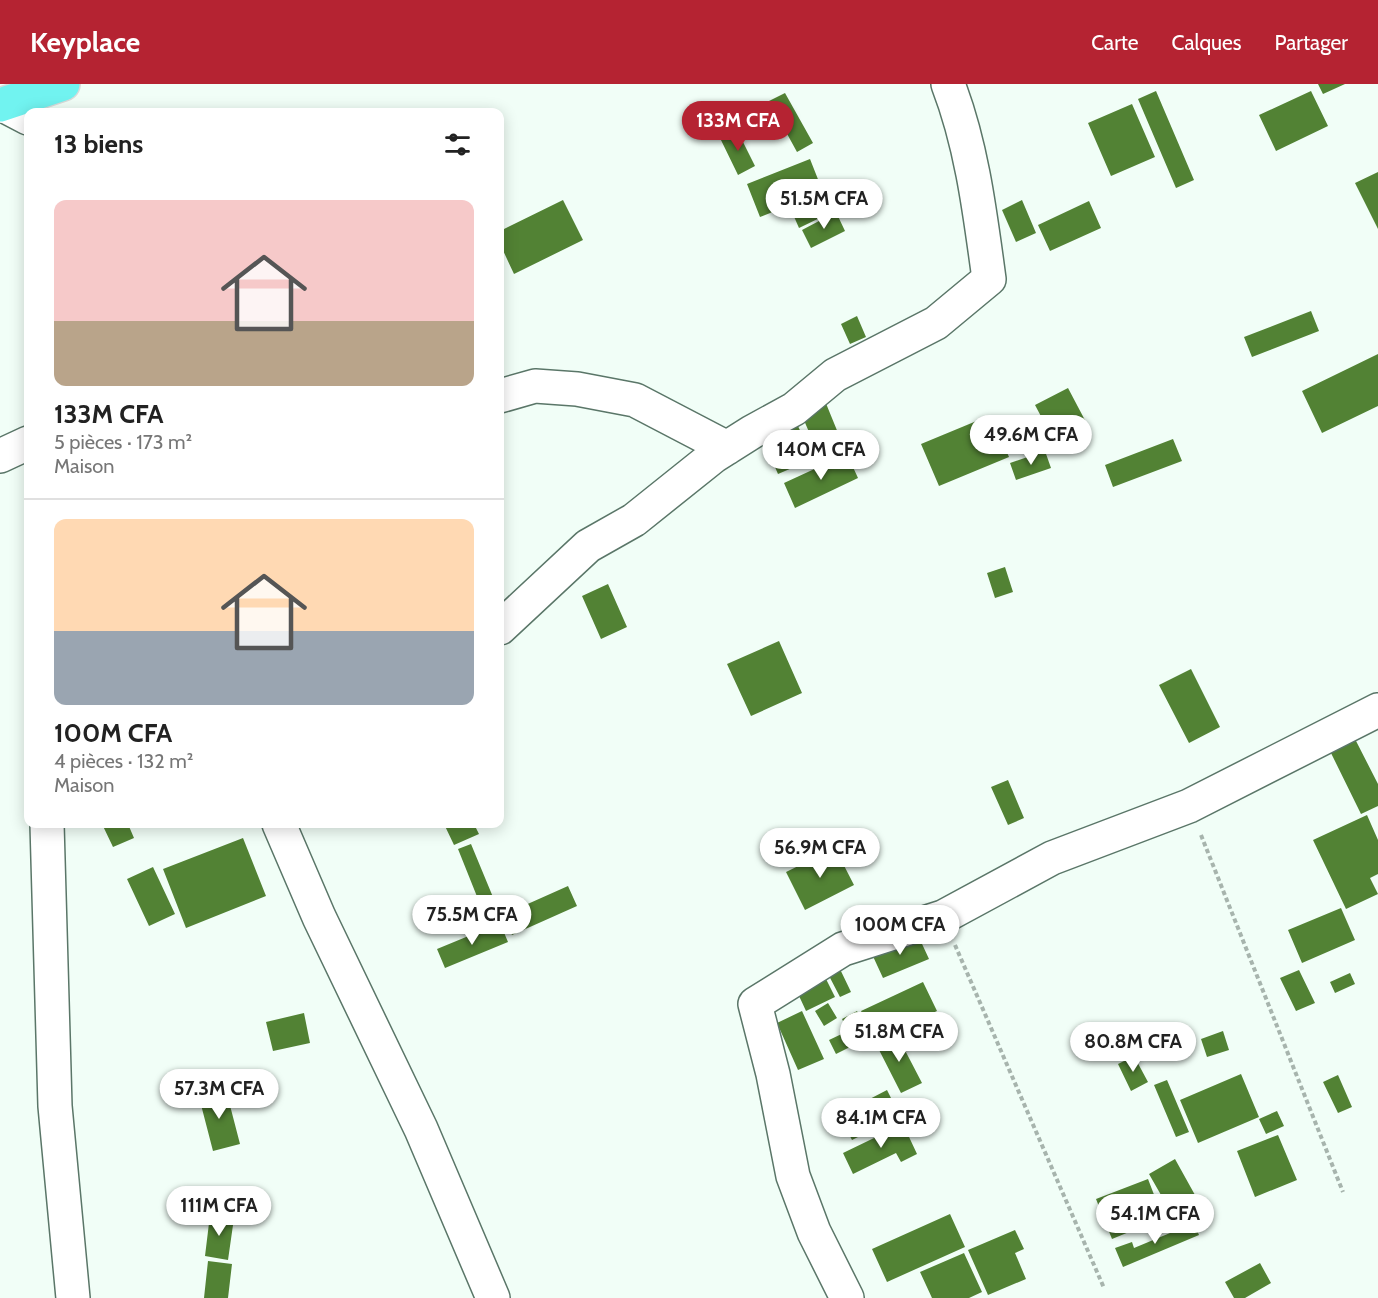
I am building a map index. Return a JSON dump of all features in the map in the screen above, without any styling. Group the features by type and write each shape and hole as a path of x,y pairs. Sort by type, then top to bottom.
{"main road":[{"path":"10,109 63,84"}],"street":[{"path":"504,624 588,546 634,520 727,448 794,409 835,375 936,323 989,279 977,195 961,117 948,84"},
{"path":"504,395 535,386 577,389 635,400 727,448"},
{"path":"0,456 24,445"},
{"path":"847,1298 814,1232 794,1176 755,1004 843,949 943,917 1052,858 1189,806 1378,710"},
{"path":"47,828 56,1106 73,1298"},
{"path":"281,828 319,917 421,1130 494,1298"}],"path":[{"path":"1189,806 1343,1192"},
{"path":"943,917 1104,1288"}],"building":[{"path":"1318,84 1345,84 1323,94"},
{"path":"1156,91 1194,180 1176,188 1138,99"},
{"path":"1311,91 1328,126 1276,151 1259,115"},
{"path":"785,93 813,143 797,152 769,101"},
{"path":"1132,104 1155,157 1111,176 1088,123"},
{"path":"737,130 755,166 738,175 720,138"},
{"path":"810,159 823,192 760,217 747,184"},
{"path":"1378,172 1378,229 1355,183"},
{"path":"824,196 832,212 799,228 792,212"},
{"path":"563,200 583,240 514,274 504,253 504,229"},
{"path":"1022,200 1036,233 1016,242 1002,210"},
{"path":"1089,201 1101,228 1050,251 1038,225"},
{"path":"836,212 845,231 811,248 802,230"},
{"path":"1311,311 1319,331 1252,357 1244,337"},
{"path":"857,316 866,337 850,344 841,324"},
{"path":"1378,354 1378,406 1322,433 1302,391"},
{"path":"1068,388 1087,424 1054,441 1035,405"},
{"path":"825,401 845,450 821,460 800,411"},
{"path":"793,415 813,459 778,474 761,435"},
{"path":"991,415 1009,457 939,486 921,444"},
{"path":"1173,439 1182,461 1113,487 1105,465"},
{"path":"1045,451 1051,468 1016,480 1010,463"},
{"path":"847,454 858,478 795,508 784,483"},
{"path":"1005,567 1013,592 995,598 987,573"},
{"path":"608,584 627,627 601,639 582,596"},
{"path":"779,641 802,693 751,716 727,664"},
{"path":"1191,669 1220,727 1189,743 1159,685"},
{"path":"1355,739 1378,784 1378,806 1361,814 1330,751"},
{"path":"1008,780 1024,818 1008,825 991,787"},
{"path":"1367,815 1378,840 1378,874 1370,878 1378,894 1346,909 1313,840"},
{"path":"104,828 130,828 134,838 113,847"},
{"path":"446,828 476,828 479,834 454,845"},
{"path":"243,838 266,896 186,928 163,869"},
{"path":"471,844 500,914 486,919 458,849"},
{"path":"835,848 854,885 805,910 786,872"},
{"path":"153,867 175,914 149,926 127,879"},
{"path":"568,886 577,906 512,935 503,915"},
{"path":"1341,908 1355,940 1302,963 1288,930"},
{"path":"500,923 508,942 445,968 437,949"},
{"path":"917,933 929,959 883,978 871,952"},
{"path":"839,967 851,992 840,997 827,972"},
{"path":"1299,970 1315,1003 1296,1011 1280,978"},
{"path":"822,971 835,997 806,1011 794,985"},
{"path":"1350,973 1355,984 1335,993 1330,982"},
{"path":"923,982 937,1011 875,1040 861,1011"},
{"path":"828,1003 837,1018 824,1026 815,1011"},
{"path":"802,1011 824,1059 798,1070 777,1023"},
{"path":"857,1011 870,1037 836,1054 829,1040 848,1031 842,1019"},
{"path":"304,1013 310,1043 273,1051 266,1022"},
{"path":"1223,1031 1229,1050 1207,1057 1201,1039"},
{"path":"896,1033 922,1083 901,1093 876,1044"},
{"path":"1134,1056 1148,1082 1131,1091 1118,1064"},
{"path":"1241,1074 1259,1117 1198,1143 1180,1100"},
{"path":"1338,1075 1352,1107 1338,1113 1323,1082"},
{"path":"1167,1080 1189,1132 1176,1137 1154,1085"},
{"path":"226,1090 240,1144 213,1151 199,1097"},
{"path":"887,1090 900,1116 852,1140 839,1115"},
{"path":"1277,1111 1284,1126 1266,1134 1259,1119"},
{"path":"903,1124 917,1154 901,1162 896,1153 853,1174 843,1153"},
{"path":"1278,1135 1297,1180 1255,1197 1237,1151"},
{"path":"1175,1159 1195,1195 1169,1209 1149,1174"},
{"path":"1148,1179 1163,1218 1112,1239 1096,1199"},
{"path":"950,1214 965,1247 887,1282 872,1249"},
{"path":"210,1215 234,1218 228,1260 205,1256"},
{"path":"1194,1223 1199,1235 1123,1267 1115,1248 1132,1242 1134,1248"},
{"path":"1015,1230 1024,1249 1015,1253 1026,1279 988,1295 968,1250"},
{"path":"964,1253 982,1292 969,1298 932,1298 920,1272"},
{"path":"208,1261 232,1264 228,1298 204,1298"},
{"path":"1260,1263 1271,1283 1245,1298 1234,1298 1225,1282"}]}
